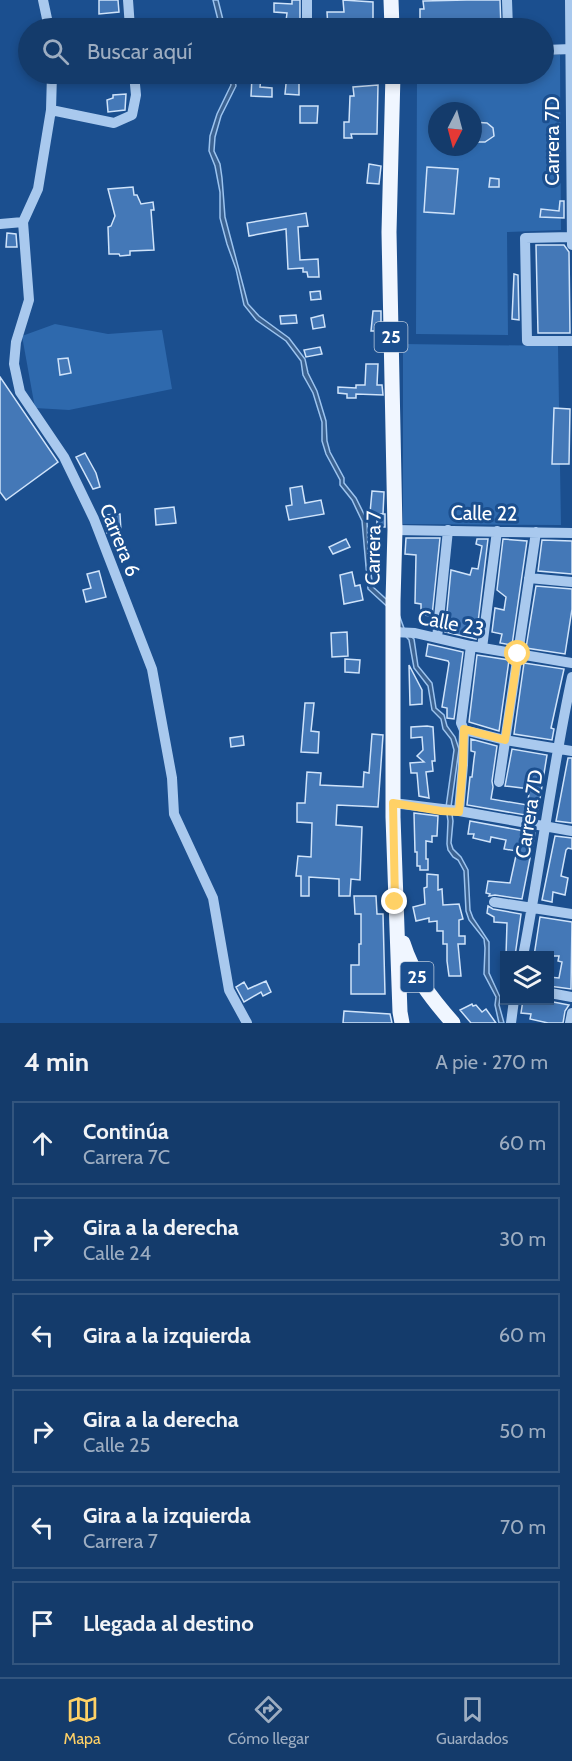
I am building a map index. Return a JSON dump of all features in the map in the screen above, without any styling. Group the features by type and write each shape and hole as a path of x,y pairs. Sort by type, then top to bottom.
{"main road":[{"path":"391,0 392,18"},
{"name":"Carrera 7","path":"393,84 389,232 395,530 393,803 402,1023"},
{"name":"25","path":"397,923 409,963 426,992 453,1023"}],"street":[{"path":"43,0 47,18"},
{"path":"128,0 129,18"},
{"path":"307,0 307,18"},
{"path":"507,0 508,18"},
{"name":"Carrera 7D","path":"571,3 572,245"},
{"path":"554,50 571,49"},
{"name":"Carrera 6","path":"52,84 51,110 38,189 23,222 29,300 16,342 14,364 20,392 64,457 94,519 152,669 172,778 174,814 213,898 229,990 247,1023"},
{"path":"51,110 114,123 132,115 134,84"},
{"path":"0,224 23,222"},
{"path":"572,237 525,238 527,340 572,341"},
{"name":"Calle 22","path":"395,530 572,533"},
{"path":"437,638 448,530"},
{"path":"457,811 463,765 462,726 497,531"},
{"path":"499,782 536,532"},
{"path":"529,578 572,582"},
{"name":"Calle 23","path":"395,627 477,647 572,663"},
{"name":"Carrera 7D","path":"524,951 546,827 556,749 572,677"},
{"path":"462,726 505,740 572,752"},
{"path":"393,803 441,811 457,811 572,831"},
{"path":"494,902 572,914"},
{"path":"554,994 572,997"},
{"path":"510,1023 513,1005"},
{"path":"570,1023 572,1013"}],"shaded area":[{"path":"213,0 218,0 222,18 218,18"},
{"path":"554,55 560,55 561,230 507,232 508,335 416,334 417,84 554,84"},
{"path":"231,84 236,84 221,116 214,151 220,164 225,217 248,304 259,316 289,338 305,359 326,421 330,452 344,478 344,483 356,498 367,520 368,554 373,587 397,609 405,631 414,639 418,666 432,683 436,708 444,715 459,749 451,807 453,821 451,843 468,870 470,910 489,942 489,973 500,997 499,1005 504,1023 499,1023 495,1005 496,997 484,974 484,939 469,920 466,911 464,871 458,860 448,850 446,807 454,750 451,739 443,729 441,719 432,710 428,686 414,668 409,640 401,631 393,612 368,589 362,521 352,500 340,485 340,480 326,454 322,441 322,422 313,393 303,375 301,361 286,341 256,320 244,305 236,269 220,218 220,192 215,166 209,151 210,136"},
{"path":"55,324 108,334 162,330 172,389 69,410 35,408 22,336"},
{"path":"403,344 558,346 561,525 403,524"}],"building":[{"path":"99,0 118,0 119,12 99,14"},
{"path":"292,0 300,0 300,18 286,18 287,13 274,12 274,3 292,4"},
{"path":"343,0 373,2 373,18 327,18 327,12 344,12"},
{"path":"500,0 501,18 420,18 420,9 424,9 423,1"},
{"path":"252,84 272,88 272,97 251,96"},
{"path":"286,84 299,84 299,95 285,94"},
{"path":"378,85 377,134 351,134 352,138 344,138 344,122 349,122 350,96 354,96 353,87"},
{"path":"126,94 125,110 108,112 107,100 113,98 113,95"},
{"path":"300,106 318,106 317,123 300,123"},
{"path":"482,123 487,123 493,128 494,136 482,142"},
{"path":"369,164 381,166 379,184 367,183"},
{"path":"427,167 458,169 454,214 424,212"},
{"path":"490,178 499,179 499,187 489,187"},
{"path":"133,187 134,195 137,195 141,204 153,202 154,210 151,210 154,250 130,251 130,255 120,256 109,254 108,227 111,226 115,216 108,189"},
{"path":"560,201 564,201 564,218 540,217 541,209 559,211"},
{"path":"306,213 308,226 298,227 300,260 318,259 319,277 308,277 307,272 303,272 303,268 288,269 286,229 249,236 247,223"},
{"path":"7,233 16,234 17,247 6,247"},
{"path":"536,245 564,245 569,252 570,333 538,333"},
{"path":"514,274 518,275 519,320 512,319"},
{"path":"320,291 321,299 311,300 310,292"},
{"path":"373,311 381,311 381,331 371,331"},
{"path":"296,315 297,323 281,324 280,316"},
{"path":"323,315 325,327 313,329 311,318"},
{"path":"320,347 322,354 306,357 304,350"},
{"path":"68,358 71,373 60,375 58,359"},
{"path":"366,364 378,364 377,385 382,385 383,395 356,394 356,398 347,398 347,394 338,393 338,387 356,388 356,385 365,385"},
{"path":"0,377 58,462 6,500 0,492"},
{"path":"554,408 570,409 569,464 552,464"},
{"path":"85,453 96,473 100,487 93,489 76,457"},
{"path":"302,486 305,503 321,500 324,514 289,520 286,506 292,505 290,488"},
{"path":"372,491 384,492 383,514 370,513"},
{"path":"174,507 176,523 156,525 155,509"},
{"path":"120,514 121,532 107,533 104,515"},
{"path":"377,514 385,514 385,527 377,527"},
{"path":"406,538 440,538 432,616 424,615 425,610 421,610 421,604 415,603 416,555 405,554"},
{"path":"346,539 350,547 333,554 329,547"},
{"path":"477,539 488,539 476,639 445,632 451,570 470,575 472,568 478,569 482,546 476,544"},
{"path":"503,539 527,541 512,645 500,643 502,634 492,632 495,608 504,610 506,597 497,590"},
{"path":"542,540 572,541 572,574 538,571"},
{"path":"99,571 106,597 86,602 83,590 91,588 87,574"},
{"path":"352,572 355,586 360,585 363,600 344,604 340,575"},
{"path":"536,586 572,589 572,609 565,654 526,648"},
{"path":"347,632 348,656 332,657 331,633"},
{"path":"428,644 463,652 454,719 447,718 447,708 442,707 449,663 426,656"},
{"path":"477,655 509,660 499,731 469,722"},
{"path":"345,659 360,660 359,673 345,672"},
{"path":"524,663 564,669 551,728 554,729 552,740 514,734"},
{"path":"409,665 422,690 422,704 410,705"},
{"path":"305,703 314,703 311,731 319,732 318,753 301,752"},
{"path":"411,727 433,727 435,761 432,761 433,771 426,772 429,798 419,796 417,773 411,773 410,763 424,762 417,756 423,750 422,737 411,738"},
{"path":"372,734 383,735 378,807 337,805 336,825 362,827 360,880 351,879 350,896 339,896 339,879 309,877 309,896 301,896 301,876 296,876 298,856 311,857 312,823 297,822 297,803 305,803 307,772 321,773 320,785 363,787 364,772 369,773"},
{"path":"243,736 244,745 231,747 230,738"},
{"path":"471,739 497,746 491,799 527,805 530,789 505,786 512,749 547,755 537,817 467,805 475,752 471,751"},
{"path":"568,758 572,758 572,823 556,821"},
{"path":"414,813 438,816 437,836 432,836 432,842 426,841 428,870 420,870 420,866 417,866"},
{"path":"470,821 535,833 522,899 489,896 490,894 486,893 488,881 510,883 517,851 504,849 506,840 491,837 490,842 473,838 474,834 468,834"},
{"path":"555,836 572,838 572,849 566,850 561,876 568,878 565,895 553,892 552,902 542,900"},
{"path":"427,874 438,875 438,890 442,889 443,905 459,904 463,919 459,920 459,936 465,936 465,944 458,944 461,976 449,976 447,944 443,944 443,931 437,931 437,921 429,922 429,918 416,921 413,907 425,904 424,888 427,887"},
{"path":"354,896 376,896 377,914 383,914 385,994 351,994 351,965 359,965 359,944 361,944 361,914 355,914"},
{"path":"488,906 521,914 516,951 506,951 507,923 494,922 494,917 487,913"},
{"path":"540,917 572,922 571,989 554,987 554,978 559,978 562,962 558,961 559,956 554,956 554,951 535,951"},
{"path":"266,981 271,992 263,996 261,992 244,1002 236,987 244,982 248,989"},
{"path":"554,1002 569,1005 565,1011 563,1023 548,1023 530,1019 531,1014 521,1013 522,1005 554,1005"},
{"path":"472,1004 482,1012 486,1009 496,1023 471,1023 460,1010"},
{"path":"344,1011 390,1014 392,1023 343,1023"}],"route":[{"path":"395,902 393,803 459,812 464,729 505,740 518,654"}]}
